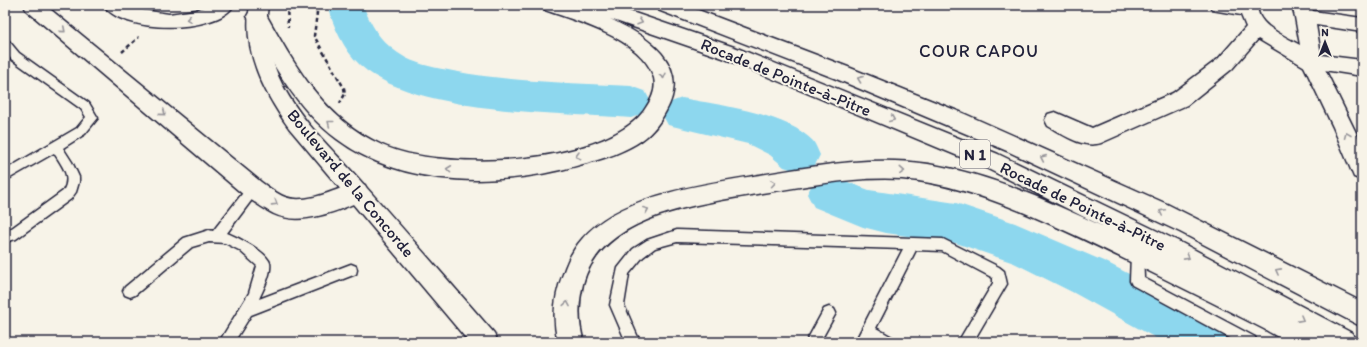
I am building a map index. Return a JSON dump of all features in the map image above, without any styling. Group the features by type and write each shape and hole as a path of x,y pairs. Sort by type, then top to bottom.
{"main road":[{"path":"33,5 253,188 282,206 306,208 329,204 357,192"},
{"path":"113,5 127,13 154,20 177,21 197,18 225,5"},
{"path":"258,10 286,69 299,88 326,121 365,147 410,164 458,170 533,164 576,157 616,144 634,134 645,124 658,108 664,96 664,78 660,66 638,42 617,31 552,5"},
{"name":"Rocade de Pointe-à-Pitre","path":"590,5 730,53 990,160 1170,248 1343,342"},
{"name":"Rocade de Pointe-à-Pitre","path":"665,5 879,87 1022,148 1189,226 1362,315"},
{"path":"1219,5 1249,7 1256,28 1312,62 1362,68"},
{"name":"Boulevard de la Concorde","path":"258,10 258,37 263,60 279,96 319,149 485,342"},
{"path":"1362,25 1303,11 1312,62 1344,127 1362,171"},
{"path":"1055,120 1085,136 1093,137 1180,99 1225,64 1256,28"},
{"path":"571,342 566,314 570,286 579,265 590,247 613,227 646,209 686,198 762,184 852,172 900,170 930,174 984,188 1058,216 1315,342"}],"lane":[{"path":"5,44 15,56 85,106 92,118 81,131 5,176"},
{"path":"5,236 12,235 67,195 74,187 75,179 56,147"},
{"path":"217,236 253,188"},
{"path":"130,290 188,242 209,236 217,236 226,238 244,246 264,264 261,284 247,310 226,342"},
{"path":"633,342 617,305 619,285 623,272 638,253 651,244 677,236 943,245 999,275 1000,284 965,342"},
{"path":"887,342 865,336 912,244"},
{"path":"1137,254 1137,280 1250,342"},
{"path":"247,310 351,270"},
{"path":"813,342 829,314"}],"path":[{"path":"318,5 314,36 344,88 345,94 341,103"}],"waterway":[{"path":"345,5 361,42 386,64 410,76 463,89 491,93 631,102"},
{"path":"682,114 735,124 761,132 785,143 799,155"},
{"path":"829,194 851,204 875,211 933,219 967,226 1030,249 1121,293 1209,342"}],"district":[{"name":"COUR CAPOU","path":"979,51"}]}
